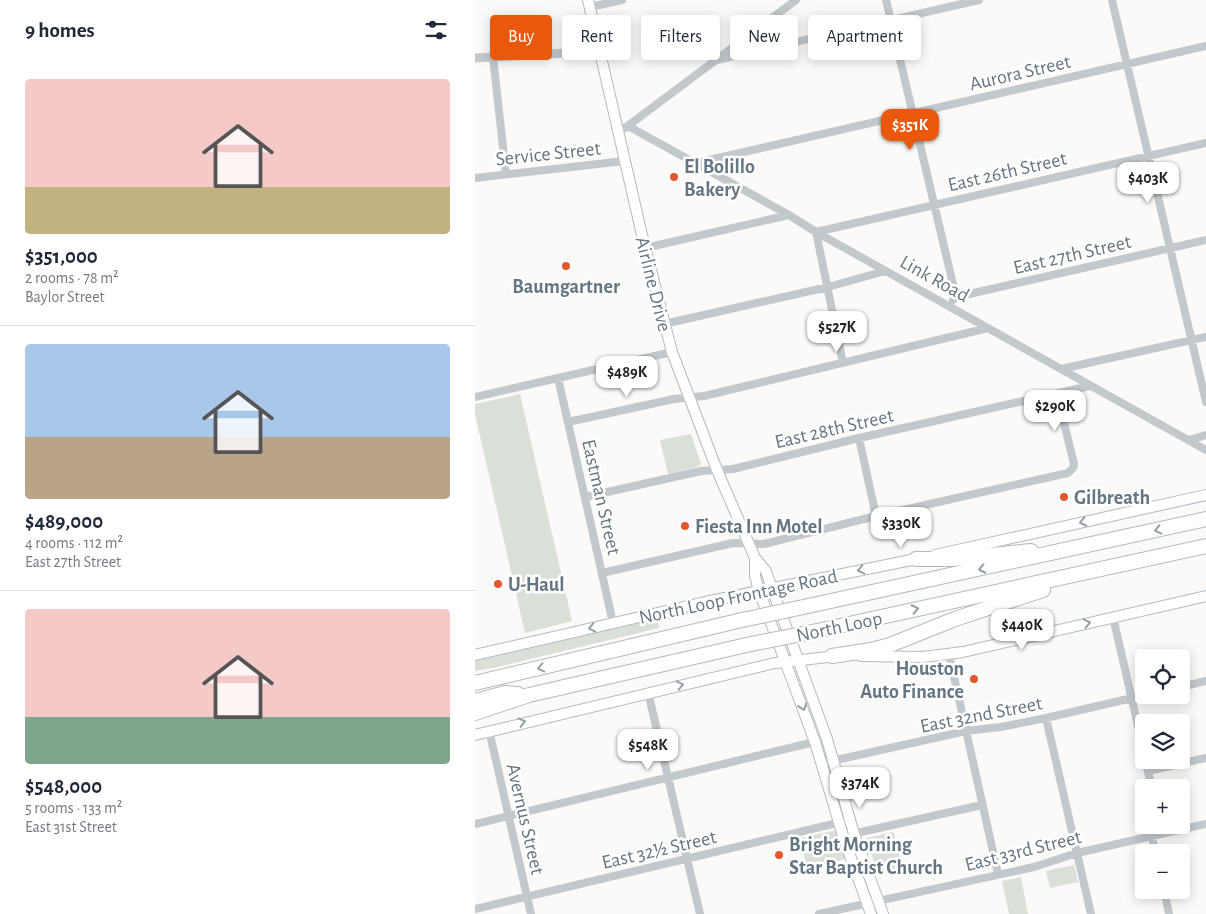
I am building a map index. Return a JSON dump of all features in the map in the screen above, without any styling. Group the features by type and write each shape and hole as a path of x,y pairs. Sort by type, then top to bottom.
{"highway":[{"name":"North Loop","path":"478,683 742,620 1099,544 1206,519"},
{"path":"916,558 952,559 1099,544"},
{"name":"North Loop","path":"475,713 529,695 751,644 1206,546"},
{"path":"832,656 890,645 955,619 1119,565"},
{"path":"475,701 505,693 529,695"}],"main road":[{"name":"Airline Drive","path":"602,60 645,248 672,352 717,470 755,558 765,572 772,588 827,739 854,834 883,914"},
{"name":"North Loop Frontage Road","path":"475,655 772,588 1206,495"},
{"name":"Airline Drive","path":"755,558 755,576 759,591 823,764 843,836 870,909"},
{"path":"475,734 775,663 832,656 910,657 949,654 1206,596"}],"street":[{"path":"589,4 622,0"},
{"path":"618,132 796,0"},
{"path":"886,0 890,15"},
{"path":"913,15 979,0"},
{"path":"1112,0 1206,402"},
{"path":"713,61 808,39"},
{"name":"Aurora Street","path":"696,163 1206,46"},
{"path":"475,58 490,57"},
{"path":"493,60 506,174"},
{"path":"900,60 956,296 948,304"},
{"path":"640,117 647,137"},
{"name":"Link Road","path":"628,126 1206,450"},
{"name":"East 26th Street","path":"816,232 1206,142"},
{"name":"Service Street","path":"475,178 625,161"},
{"path":"645,248 789,215"},
{"path":"816,232 843,363"},
{"name":"East 27th Street","path":"956,296 1206,240"},
{"path":"664,324 885,271"},
{"path":"568,422 674,399 704,396 989,328"},
{"path":"1061,369 1206,337"},
{"path":"475,397 672,352"},
{"name":"Eastman Street","path":"558,378 613,623"},
{"name":"East 28th Street","path":"585,497 701,471 733,469 859,438 1090,386"},
{"path":"602,573 733,543 764,544 876,516 1070,472 1074,464 1057,394"},
{"path":"1189,440 1206,435"},
{"path":"859,438 876,516"},
{"path":"1113,617 1135,715"},
{"path":"949,654 998,874"},
{"path":"1190,685 1206,682"},
{"path":"648,692 700,914"},
{"name":"East 32nd Street","path":"823,764 966,731 1001,727 1046,718 1135,697"},
{"path":"1046,718 1091,914"},
{"name":"Avernus Street","path":"489,730 531,914"},
{"path":"475,824 827,739"},
{"path":"1148,772 1206,758"},
{"path":"1147,769 1150,779"},
{"path":"843,836 982,805"},
{"name":"East 32½ Street","path":"475,909 850,820"},
{"name":"East 33rd Street","path":"1190,828 1206,824"},
{"name":"East 33rd Street","path":"819,914 857,905 870,909 880,902 1034,867 1077,853 1163,834"},
{"path":"1152,837 1153,844"},
{"path":"1165,899 1169,914"}],"shaded area":[{"path":"520,394 572,621 525,633 475,414 475,404"},
{"path":"691,434 701,464 697,467 668,474 660,440"},
{"path":"694,610 694,613 658,622 659,628 475,671 475,661"},
{"path":"837,830 846,859 807,868 800,838"},
{"path":"894,832 902,869 878,874 866,838"},
{"path":"1074,865 1078,882 1050,888 1046,871"},
{"path":"1021,877 1028,914 1009,914 1002,881"}],"place":[{"name":"El Bolillo Bakery","path":"674,177"},
{"name":"Baumgartner","path":"566,266"},
{"name":"Gilbreath","path":"1064,497"},
{"name":"Fiesta Inn Motel","path":"685,526"},
{"name":"U-Haul","path":"498,584"},
{"name":"Houston Auto Finance","path":"974,679"},
{"name":"Bright Morning Star Baptist Church","path":"779,855"}]}
